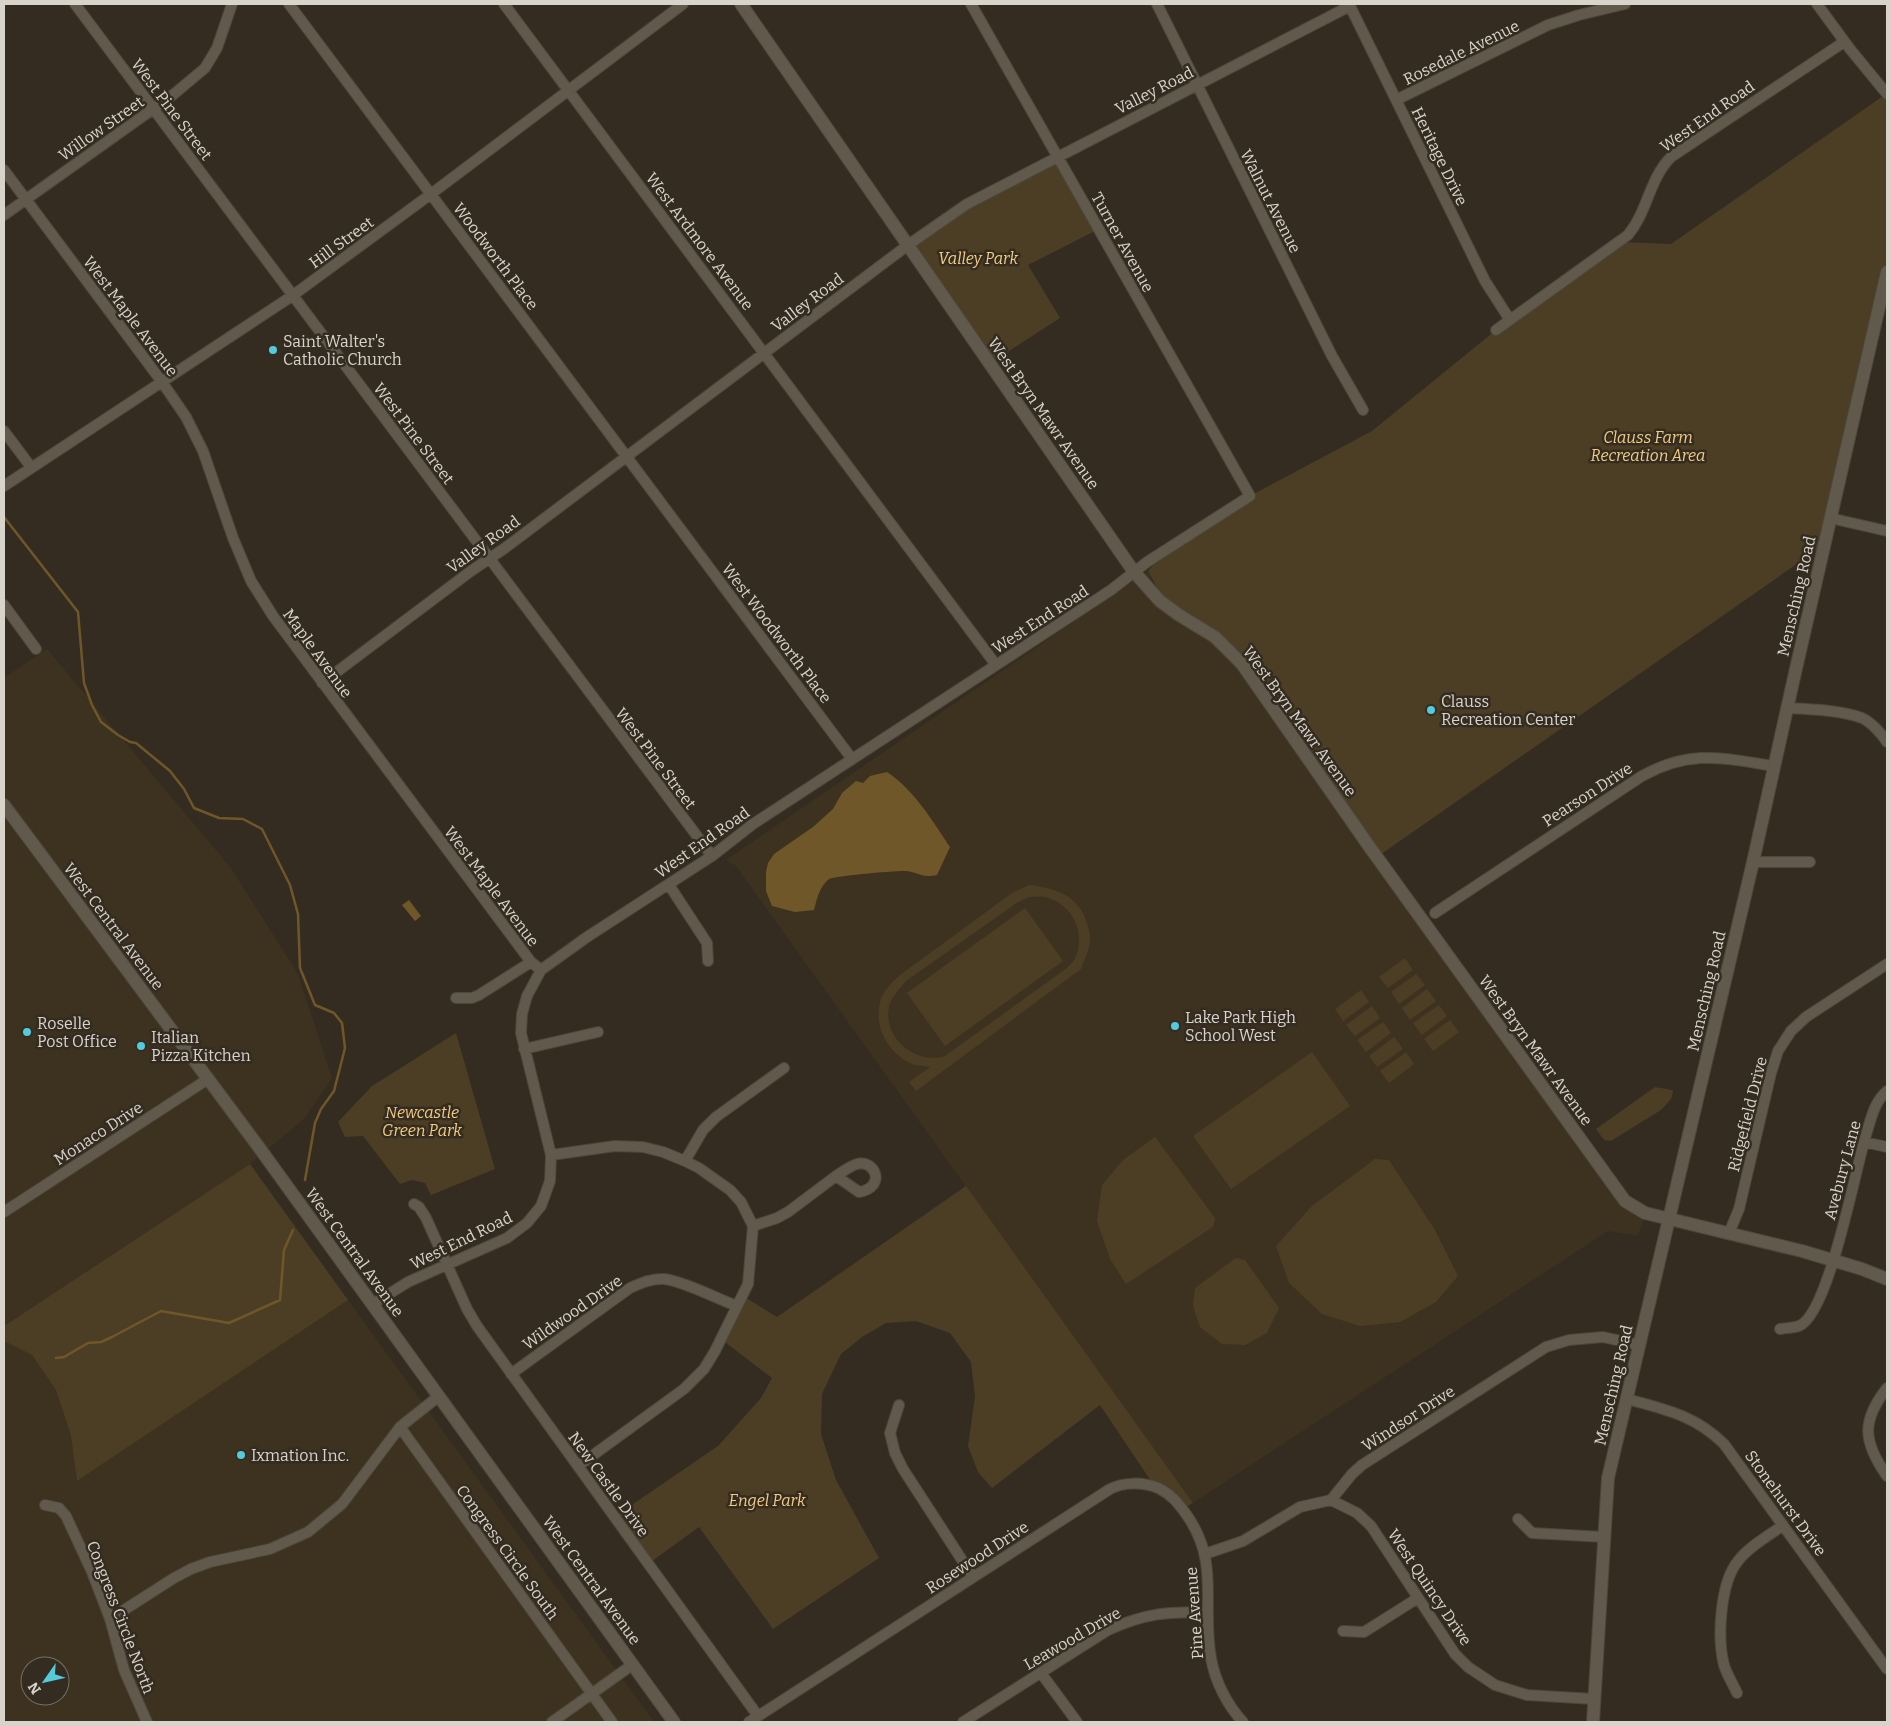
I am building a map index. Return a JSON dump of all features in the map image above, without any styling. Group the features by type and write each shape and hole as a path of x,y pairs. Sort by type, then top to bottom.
{"street":[{"name":"West Pine Street","path":"75,4 712,856"},
{"name":"Willow Street","path":"4,215 174,94 205,68 217,48 232,4"},
{"name":"Woodworth Place","path":"289,4 678,526"},
{"name":"West Ardmore Avenue","path":"504,4 996,665"},
{"name":"Hill Street","path":"4,486 292,296 683,4"},
{"name":"West Bryn Mawr Avenue","path":"741,4 1134,572 1160,601 1178,616 1215,637 1242,664 1371,849 1625,1201 1645,1213 1833,1260 1887,1279"},
{"name":"Turner Avenue","path":"971,4 1250,496"},
{"name":"Walnut Avenue","path":"1157,4 1332,356 1363,410"},
{"name":"Rosedale Avenue","path":"1396,100 1548,26 1579,15 1624,4"},
{"path":"1816,4 1844,42 1887,94"},
{"name":"Valley Road","path":"322,683 627,457 908,245 967,204 1349,5"},
{"name":"Heritage Drive","path":"1349,5 1485,281 1510,320"},
{"name":"West End Road","path":"1496,330 1628,235 1641,216 1657,173 1671,157 1844,42"},
{"name":"West Maple Avenue","path":"4,170 186,417 210,467 217,490"},
{"name":"Mensching Road","path":"1593,1722 1608,1478 1668,1218 1754,862 1787,708 1887,272"},
{"path":"4,431 31,467"},
{"name":"Maple Avenue","path":"217,490 233,538 251,581 272,616 422,818"},
{"name":"West End Road","path":"373,1304 408,1282 507,1238 532,1218 541,1206 547,1191 551,1171 551,1155 521,1033 522,1014 534,981 541,970 587,937 712,856 753,824 1111,590 1134,572 1250,496"},
{"path":"1830,518 1887,531"},
{"name":"West Woodworth Place","path":"678,526 852,759"},
{"path":"4,605 36,648"},
{"path":"1787,708 1822,710 1863,718 1883,735 1887,742"},
{"name":"Pearson Drive","path":"1436,913 1642,776 1660,766 1685,759 1712,757 1774,766"},
{"name":"West Central Avenue","path":"4,805 208,1078 674,1722"},
{"name":"West Maple Avenue","path":"422,818 531,962 541,970"},
{"path":"1754,862 1810,862"},
{"path":"669,885 707,943 708,961"},
{"path":"456,998 472,998 479,995 531,962"},
{"name":"Ridgefield Drive","path":"1729,1233 1739,1209 1771,1073 1778,1051 1791,1031 1806,1018 1887,964"},
{"path":"524,1049 598,1032"},
{"path":"685,1161 703,1130 716,1117 784,1068"},
{"name":"Monaco Drive","path":"4,1212 208,1078"},
{"name":"Avebury Lane","path":"1780,1329 1799,1326 1811,1315 1822,1293 1833,1260 1876,1103 1887,1091"},
{"path":"1864,1142 1887,1147"},
{"path":"551,1155 599,1147 643,1147 685,1161 730,1190 741,1202 753,1226 748,1284 715,1350 697,1377 684,1389 578,1466"},
{"path":"753,1226 788,1212 836,1176"},
{"name":"New Castle Drive","path":"414,1204 426,1218 470,1315 578,1466 753,1719"},
{"name":"Wildwood Drive","path":"511,1374 630,1288 646,1281 664,1279 690,1287 737,1306"},
{"name":"Windsor Drive","path":"1331,1500 1352,1474 1362,1465 1546,1347 1569,1340 1603,1337 1639,1345"},
{"path":"1887,1388 1876,1403 1868,1420 1870,1445 1878,1463 1887,1476"},
{"path":"110,1618 191,1569 210,1562 270,1549 308,1532 342,1504 400,1427 439,1396"},
{"name":"Stonehurst Drive","path":"1626,1399 1686,1416 1716,1437 1732,1455 1887,1669"},
{"path":"899,1406 890,1433 895,1453 903,1469 973,1577"},
{"name":"Congress Circle South","path":"400,1427 612,1722"},
{"name":"Rosewood Drive","path":"753,1719 1110,1489 1126,1484 1138,1484 1155,1487 1167,1492 1178,1503 1197,1532 1205,1554"},
{"path":"1205,1554 1243,1541 1300,1507 1331,1500"},
{"name":"West Quincy Drive","path":"1331,1500 1357,1513 1371,1526 1455,1654 1479,1676 1495,1685 1527,1695 1594,1699"},
{"name":"Congress Circle North","path":"46,1505 59,1508 66,1516 92,1572 110,1618 124,1670 147,1722"},
{"path":"1518,1519 1532,1533 1604,1537"},
{"path":"1737,1693 1725,1667 1722,1653 1724,1590 1732,1569 1741,1557 1783,1525"},
{"name":"Pine Avenue","path":"1205,1554 1209,1577 1207,1612 1211,1658 1224,1695 1243,1722"},
{"path":"1343,1631 1364,1632 1418,1598"},
{"name":"Leawood Drive","path":"963,1722 1108,1630 1129,1620 1153,1614 1207,1612"},
{"path":"552,1722 632,1664"},
{"path":"1041,1673 1077,1722"}],"shaded area":[{"name":"Lake Park High School West","path":"1148,571 1152,581 1242,664 1625,1201 1645,1213 1638,1236 1608,1231 1193,1503 736,866 726,860"},
{"path":"47,649 231,868 298,974 332,1078 304,1119 250,1164 4,1326 4,678"},
{"path":"887,772 897,779 914,797 950,847 937,875 924,876 902,871 833,878 829,879 823,886 814,910 795,912 772,906 766,891 766,872 768,863 774,854 813,827 833,809 842,793 856,781 863,783 870,776"},
{"path":"409,900 421,916 415,921 402,905"},
{"path":"348,1300 654,1722 5,1722 4,1341 32,1355 56,1390 71,1436 77,1481"}],"green space":[{"name":"Clauss Farm Recreation Area","path":"1886,94 1887,281 1824,545 1377,857 1242,664 1179,615 1158,589 1148,571 1153,565 1250,496 1372,431 1496,330 1620,242 1671,244"},
{"name":"Valley Park","path":"1058,157 1099,229 1028,265 1060,318 989,364 908,245 927,231"},
{"path":"1029,885 1038,886 1065,895 1078,906 1084,914 1090,937 1088,951 1081,969 916,1091 909,1082 930,1067 915,1065 906,1061 890,1047 881,1029 879,1019 881,999 889,986 900,975 1012,893","holes":["1029,897 1043,897 1054,900 1062,905 1074,919 1079,937 1079,947 1074,961 1067,968 943,1057 931,1058 921,1056 902,1046 895,1038 888,1018 892,1000 906,981 1018,902"]},
{"path":"1025,908 1063,961 945,1046 907,993"},
{"path":"1405,958 1413,970 1388,988 1379,977"},
{"path":"1416,974 1425,985 1399,1004 1391,992"},
{"path":"1427,989 1436,1001 1410,1020 1402,1008"},
{"path":"1361,990 1369,1002 1343,1021 1335,1009"},
{"path":"1439,1005 1447,1016 1422,1035 1413,1023"},
{"path":"1372,1006 1380,1018 1355,1036 1346,1025"},
{"path":"1450,1020 1459,1032 1433,1051 1424,1039"},
{"path":"1383,1022 1391,1033 1366,1052 1357,1040"},
{"name":"Newcastle Green Park","path":"456,1033 495,1169 431,1195 425,1183 412,1180 400,1184 363,1136 345,1137 338,1122 372,1086"},
{"path":"1394,1037 1403,1049 1377,1067 1369,1056"},
{"path":"1312,1052 1350,1106 1231,1189 1193,1136"},
{"path":"1406,1052 1414,1064 1389,1083 1380,1071"},
{"path":"1655,1087 1672,1090 1673,1092 1671,1099 1661,1110 1611,1141 1604,1140 1596,1129"},
{"path":"1155,1137 1215,1218 1213,1227 1126,1284 1110,1259 1097,1221 1102,1185 1123,1160"},
{"path":"1375,1159 1389,1160 1435,1230 1458,1276 1436,1302 1400,1322 1360,1326 1322,1314 1289,1283 1276,1246 1312,1206"},
{"path":"250,1164 348,1300 77,1481 71,1436 56,1390 32,1355 4,1341 4,1326"},
{"name":"Engel Park","path":"966,1186 1193,1503 1182,1509 1155,1487 1100,1405 992,1488 978,1472 968,1446 975,1396 971,1362 950,1333 916,1321 886,1323 862,1337 841,1354 822,1394 821,1434 836,1480 879,1558 773,1629 699,1527 648,1564 614,1517 718,1446 761,1398 772,1378 721,1339 743,1296 777,1317"},
{"path":"1236,1258 1245,1260 1279,1308 1267,1333 1245,1345 1222,1344 1200,1327 1193,1306 1195,1288"}],"waterway":[{"path":"4,517 78,612 84,683 101,722 118,735 130,742 136,743 170,771 184,789 194,808 219,818 243,819 262,829 290,885 298,914 300,968 315,1005 334,1013 342,1023 345,1048 334,1091 321,1109 315,1123 305,1180"},
{"path":"56,1358 64,1357 88,1343 101,1342 161,1311 229,1323 280,1300 284,1250 293,1230"}],"place":[{"name":"Saint Walter's Catholic Church","path":"273,350"},
{"name":"Clauss Recreation Center","path":"1431,710"},
{"name":"Lake Park High School West","path":"1175,1026"},
{"name":"Roselle Post Office","path":"27,1032"},
{"name":"Italian Pizza Kitchen","path":"141,1046"},
{"name":"Ixmation Inc.","path":"241,1455"}]}
